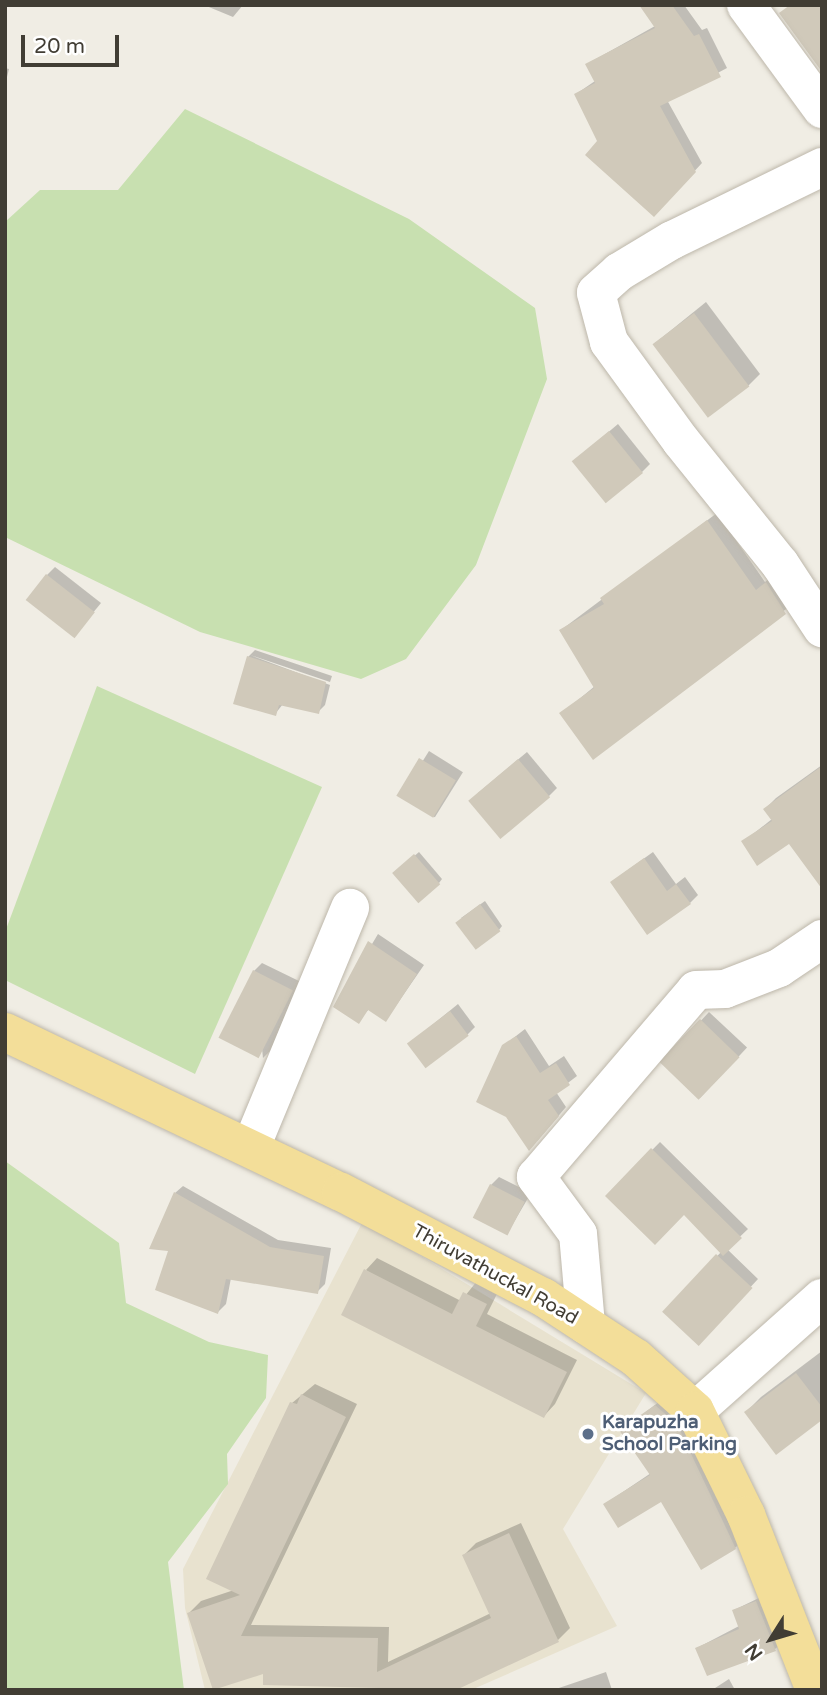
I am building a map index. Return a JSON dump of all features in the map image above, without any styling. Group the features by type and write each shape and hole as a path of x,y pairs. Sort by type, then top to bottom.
{"main road":[{"name":"Thiruvathuckal Road","path":"5,1032 251,1147 543,1297 636,1358 695,1411 746,1515 815,1690"}],"street":[{"path":"746,5 822,109"},
{"path":"822,167 672,240 620,272 596,293 609,342 681,441 780,564 822,628"},
{"path":"251,1147 350,908"},
{"path":"586,1325 578,1234 536,1177 696,990 725,989 779,968 822,939"},
{"path":"695,1411 822,1298"}],"shaded area":[{"path":"363,1221 646,1393 563,1529 617,1626 471,1690 205,1690 185,1608 183,1569"}],"green space":[{"path":"185,109 409,219 535,308 547,379 476,565 406,659 361,679 200,632 5,537 5,222 40,190 118,190"},
{"path":"97,686 322,787 195,1074 5,980 5,932"},
{"path":"5,1161 119,1243 126,1303 209,1342 268,1355 266,1398 227,1454 228,1484 168,1562 184,1690 5,1690"}],"building":[{"path":"639,5 672,5 694,36 699,34 721,77 660,106 696,172 654,217 585,155 597,141 574,94 595,83 585,64 655,28"},
{"path":"790,5 822,5 822,72 779,13"},
{"path":"694,313 749,386 708,418 652,344"},
{"path":"609,431 643,473 606,503 572,461"},
{"path":"707,520 756,590 766,582 786,614 593,760 559,713 594,688 559,630 604,604 600,598"},
{"path":"46,574 95,612 75,638 26,600"},
{"path":"247,656 326,682 319,714 279,705 276,716 233,704"},
{"path":"419,758 456,780 433,818 396,796"},
{"path":"518,759 550,797 500,839 468,801"},
{"path":"822,766 822,889 789,844 757,866 741,841 772,821 763,809"},
{"path":"414,854 440,884 418,903 392,873"},
{"path":"644,858 667,891 676,884 691,904 647,935 610,882"},
{"path":"480,904 500,931 476,950 455,923"},
{"path":"368,941 417,974 386,1022 368,1010 359,1024 333,1007"},
{"path":"253,970 293,990 259,1058 218,1038"},
{"path":"450,1011 469,1036 426,1068 407,1043"},
{"path":"700,1019 740,1057 699,1100 659,1061"},
{"path":"516,1036 540,1073 556,1063 570,1085 548,1100 559,1116 529,1151 506,1117 476,1102 502,1045"},
{"path":"651,1148 742,1238 723,1256 684,1215 655,1245 605,1196"},
{"path":"490,1184 525,1202 507,1236 473,1218"},
{"path":"174,1192 270,1247 324,1256 318,1294 226,1279 218,1314 155,1290 168,1251 149,1249"},
{"path":"716,1254 753,1288 699,1346 662,1312"},
{"path":"364,1269 452,1314 463,1292 487,1304 476,1326 567,1372 544,1418 341,1315"},
{"path":"796,1373 822,1407 822,1420 776,1455 744,1412"},
{"path":"301,1394 346,1417 241,1636 378,1638 377,1672 491,1618 462,1555 509,1533 559,1642 456,1690 263,1685 263,1674 213,1690 187,1613 240,1595 206,1579 290,1402 297,1404"},
{"path":"655,1405 677,1424 736,1549 701,1570 661,1502 618,1528 603,1504 650,1475 619,1430"},
{"path":"756,1601 776,1651 707,1676 695,1648 739,1629 732,1610"}],"place":[{"name":"Karapuzha School Parking","path":"588,1434"}]}
